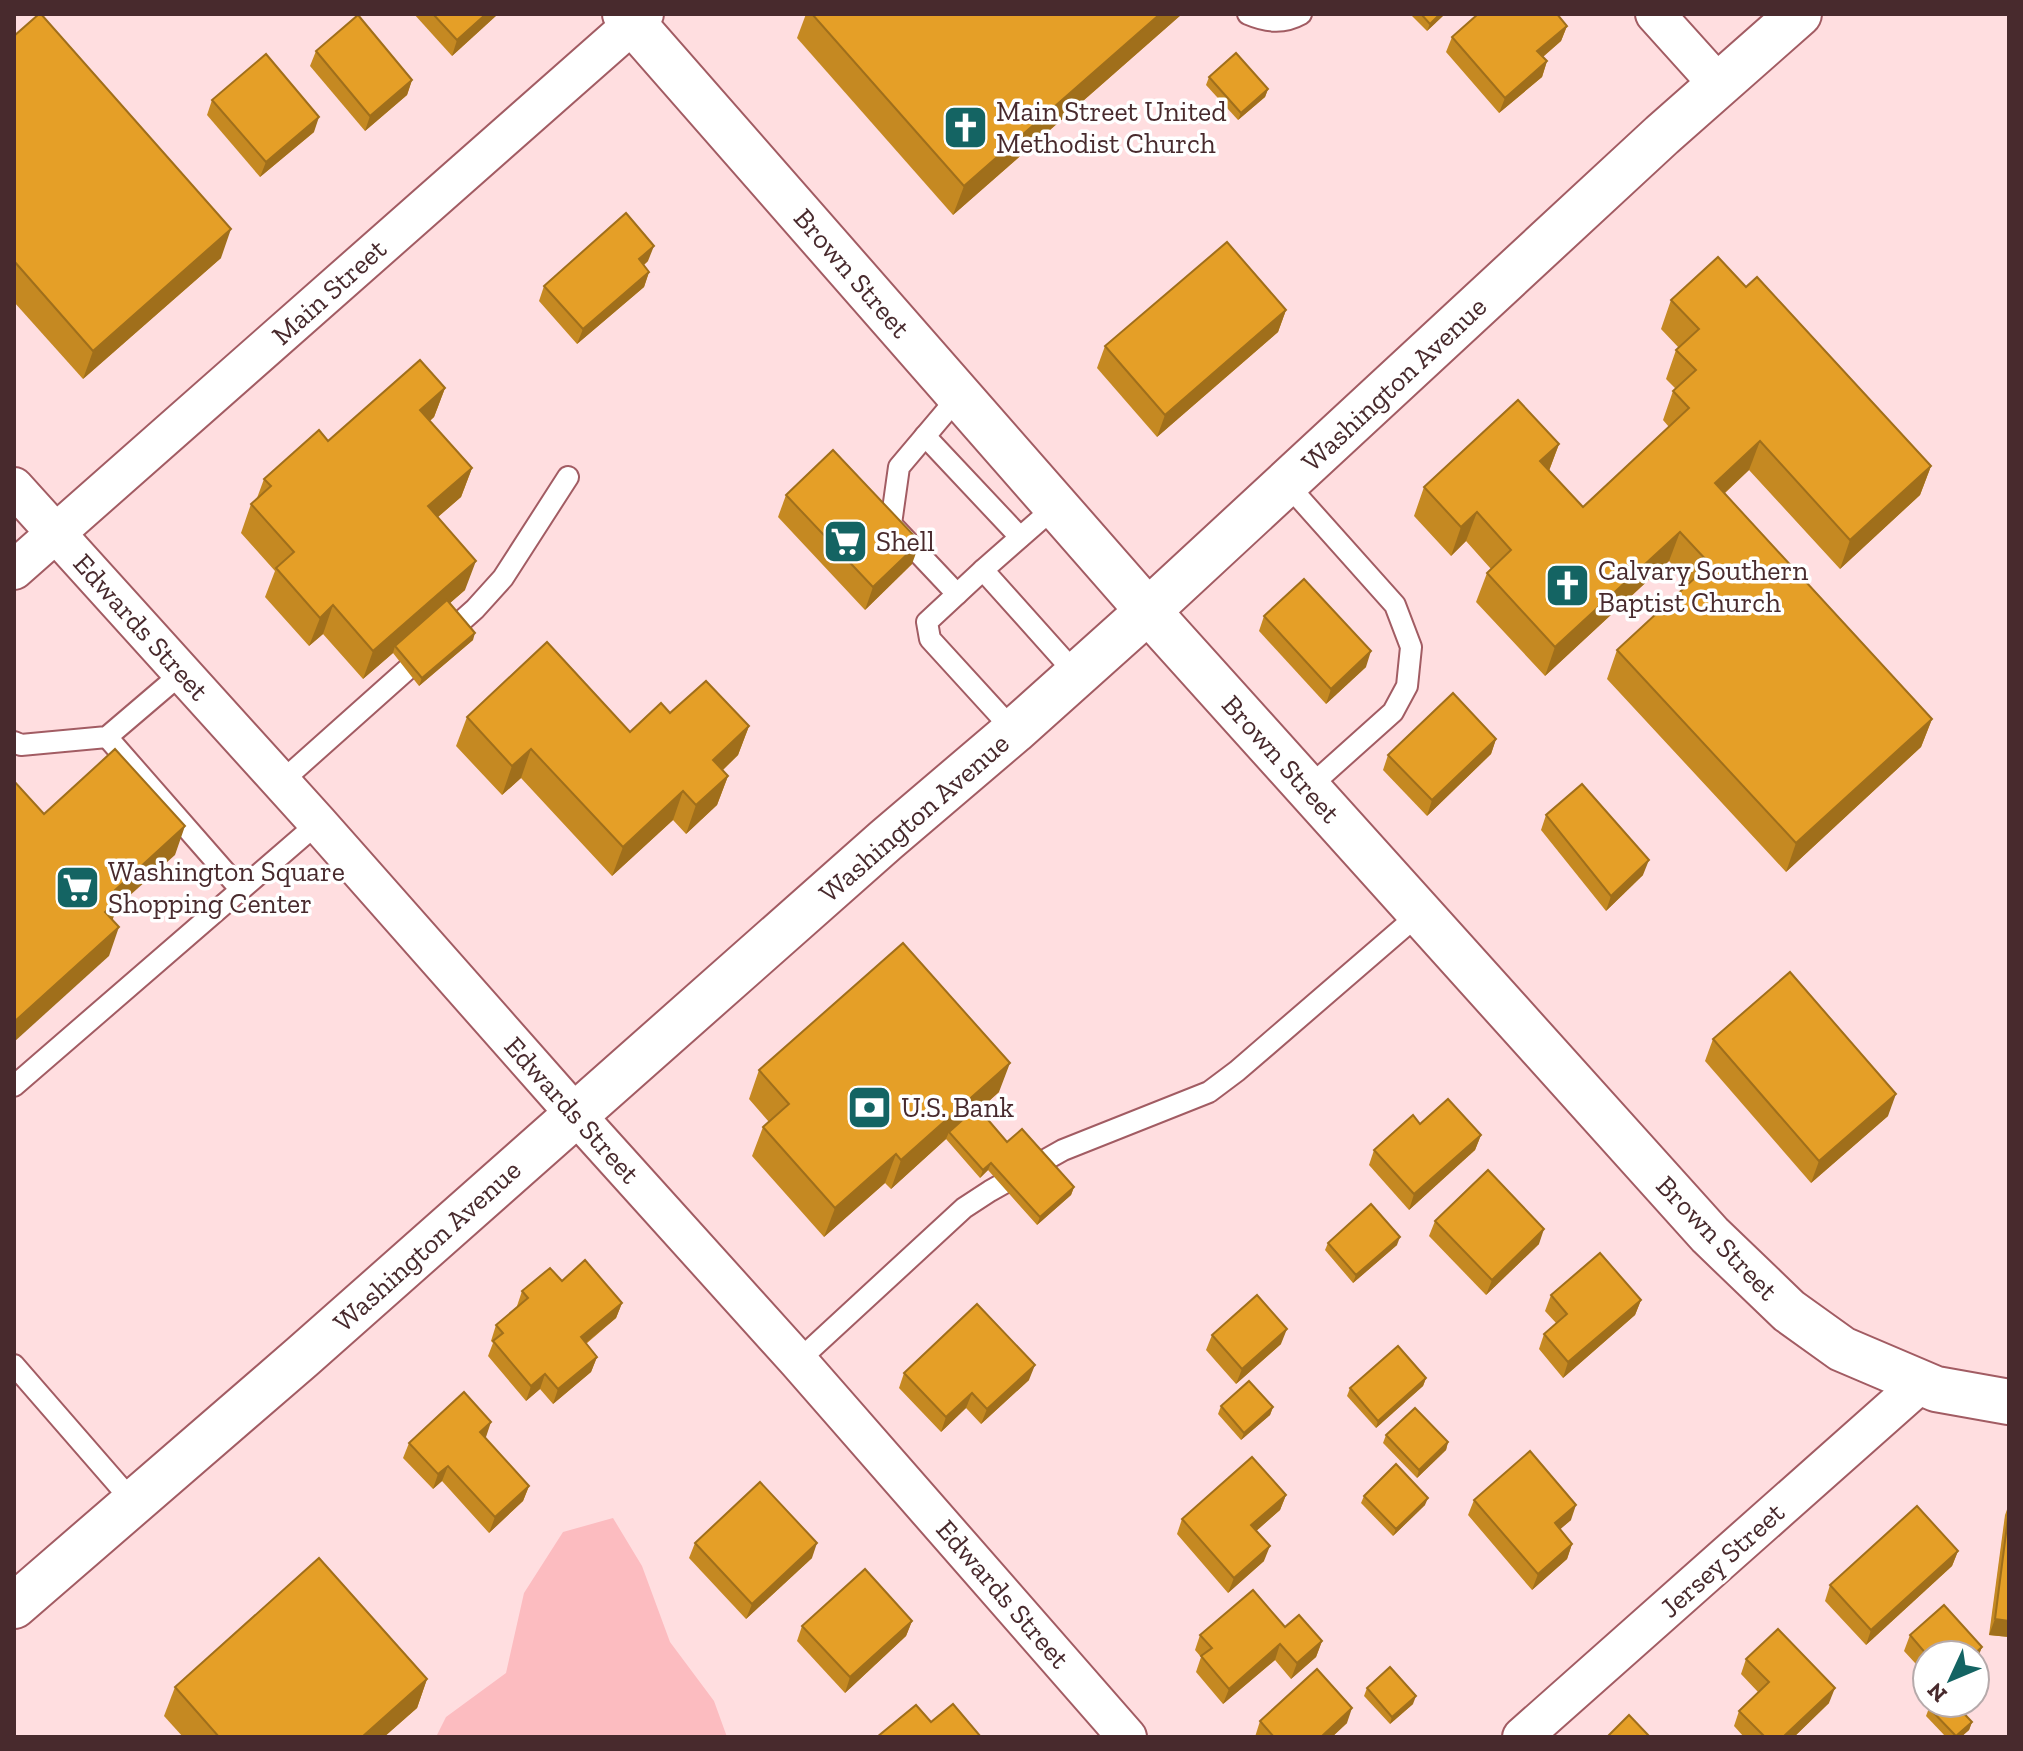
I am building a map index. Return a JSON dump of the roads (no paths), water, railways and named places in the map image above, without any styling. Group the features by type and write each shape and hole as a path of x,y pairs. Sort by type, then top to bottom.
{"main road":[{"name":"Washington Avenue","path":"14,1606 302,1357 1077,675 1662,135 1799,14"},
{"name":"Brown Street","path":"634,17 1148,611 1710,1235 1789,1311 1842,1349 1936,1389 2009,1402"}],"street":[{"path":"1655,14 1719,85"},
{"name":"Main Street","path":"14,570 634,17"},
{"name":"Edwards Street","path":"14,487 798,1361 1127,1737"},
{"name":"Jersey Street","path":"1522,1737 1922,1382"}],"lane":[{"path":"1248,14 1275,22 1292,20 1301,14"},
{"path":"957,594 891,524 899,467 959,396"},
{"path":"925,436 1020,537"},
{"path":"281,782 475,609 503,578 568,477"},
{"path":"1286,483 1395,605 1411,647 1407,686 1393,712 1307,789"},
{"path":"1014,731 930,639 927,622 1056,506"},
{"path":"983,570 1077,675"},
{"path":"14,742 21,745 107,737 182,673"},
{"path":"107,737 241,890"},
{"path":"14,1086 318,823"},
{"path":"798,1361 964,1208 1063,1150 1209,1092 1419,914"},
{"path":"14,1365 134,1503"}],"place":[{"name":"Main Street United Methodist Church","path":"965,127"},
{"name":"Shell","path":"845,541"},
{"name":"Calvary Southern Baptist Church","path":"1567,586"},
{"name":"Washington Square Shopping Center","path":"77,887"},
{"name":"U.S. Bank","path":"870,1107"}]}
